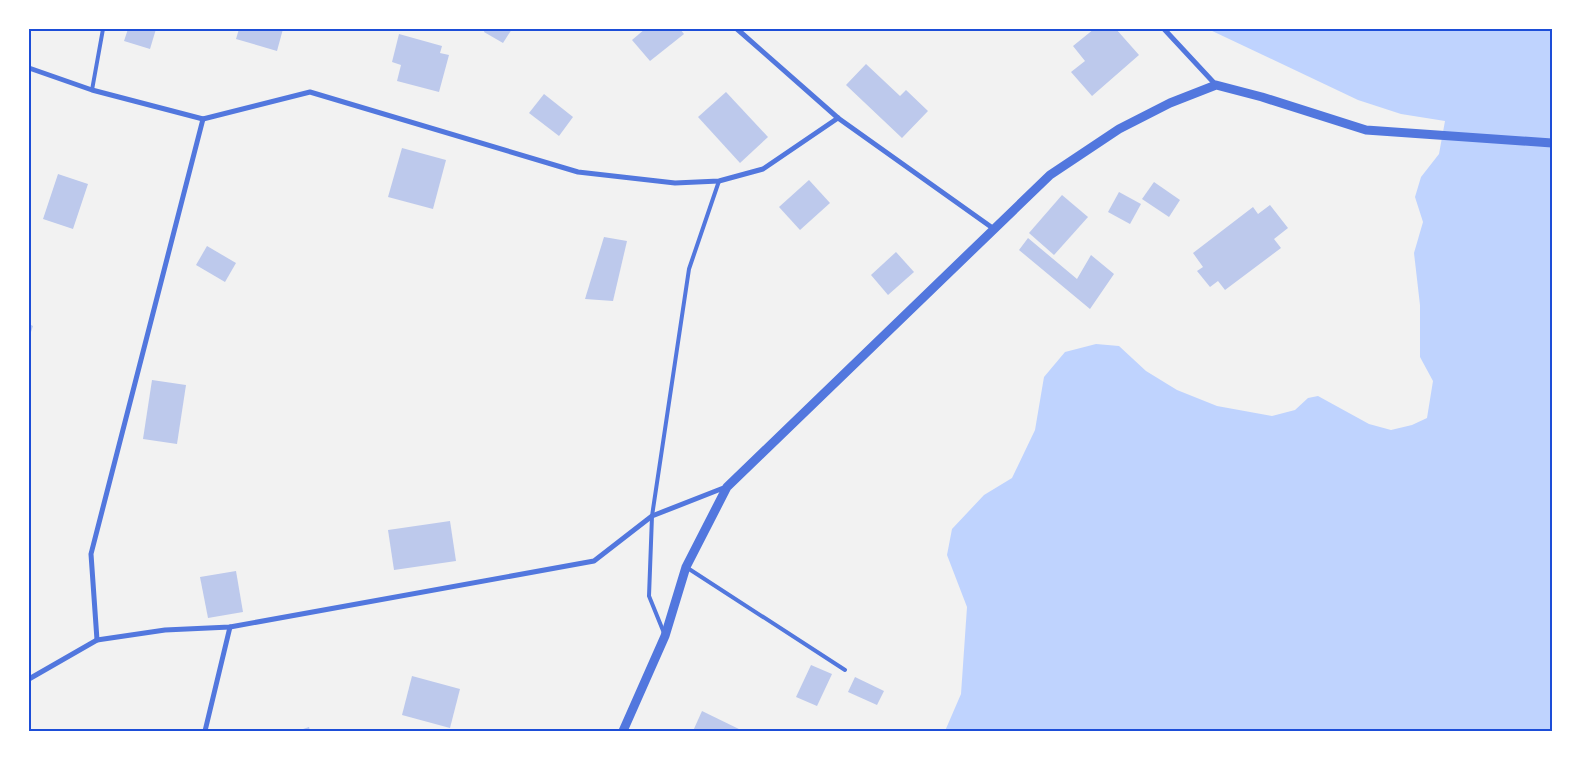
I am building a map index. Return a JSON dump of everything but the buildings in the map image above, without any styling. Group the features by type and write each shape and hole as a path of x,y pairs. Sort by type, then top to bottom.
{"street":[{"path":"737,29 838,118 995,230"},
{"path":"1164,29 1216,85 1262,97 1366,130 1552,143"},
{"path":"29,68 92,90 203,119 310,92 578,172 675,183 719,181 763,168 838,118"},
{"path":"623,731 665,636 686,567 727,487 1050,175 1119,129 1170,104 1216,85"},
{"path":"97,640 91,554 203,119"},
{"path":"29,679 97,640 164,630 230,628 594,560 652,516 727,487"},
{"path":"205,731 230,628"}],"lane":[{"path":"92,90 103,29"},
{"path":"665,636 649,596 652,516 689,269 719,181"},
{"path":"686,567 845,670"}],"water":[{"path":"1208,29 1552,29 1552,731 945,731 961,694 967,607 947,555 952,529 984,495 1012,478 1035,430 1044,377 1065,352 1096,344 1119,346 1146,371 1177,390 1217,406 1272,416 1295,410 1308,398 1318,396 1369,424 1391,430 1412,425 1427,418 1433,381 1420,357 1420,305 1414,253 1423,222 1415,197 1421,177 1439,154 1445,121 1401,114 1358,100"}]}
